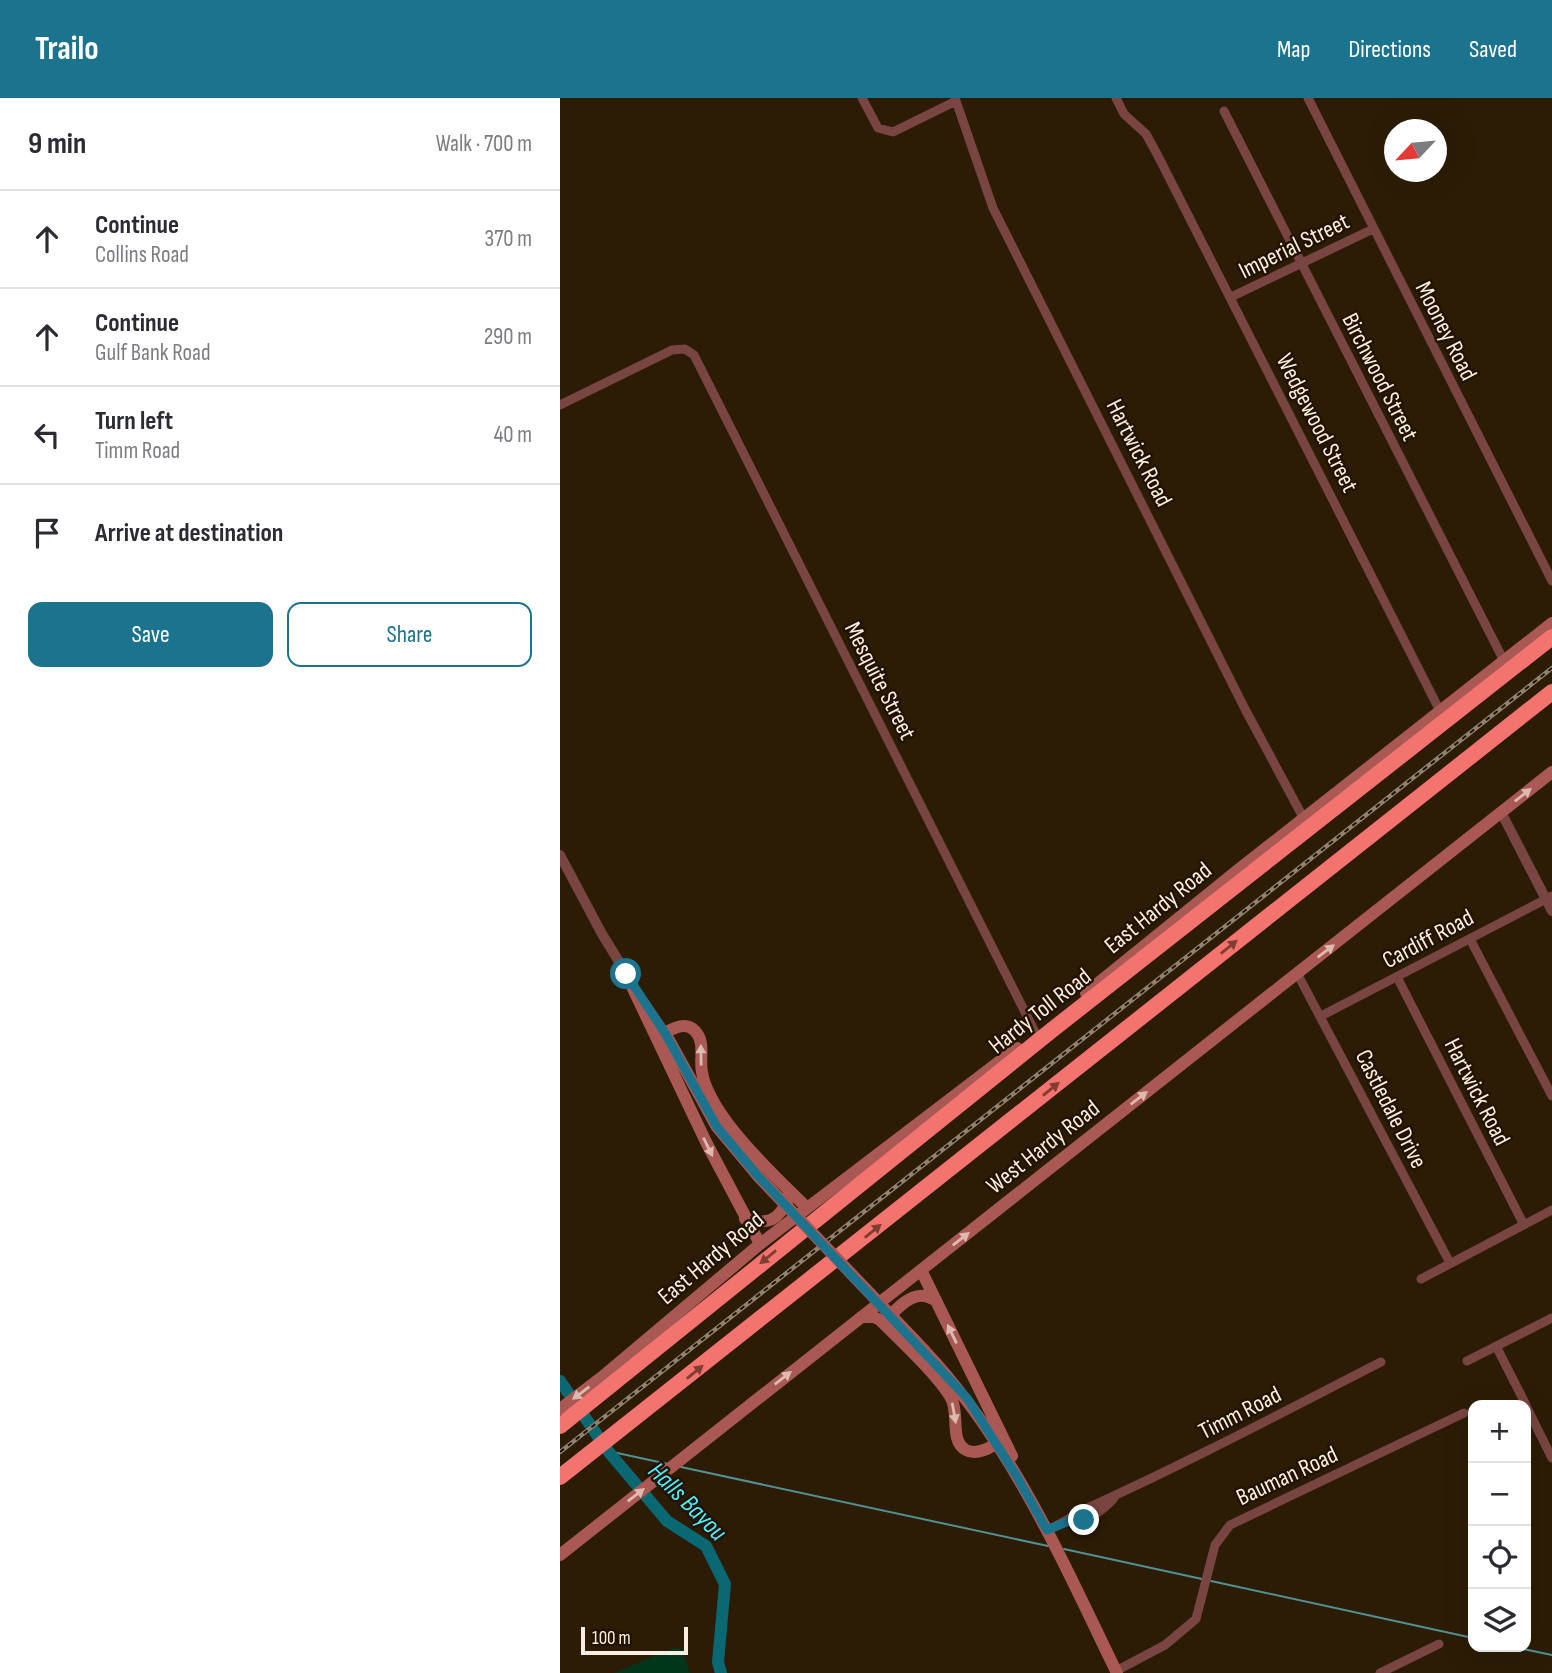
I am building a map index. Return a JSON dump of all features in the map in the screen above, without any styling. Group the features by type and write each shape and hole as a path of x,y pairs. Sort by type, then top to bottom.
{"highway":[{"name":"Hardy Toll Road","path":"560,1426 608,1380 1552,637"},
{"path":"566,1473 1552,692"}],"main road":[{"name":"East Hardy Road","path":"560,1409 608,1380 760,1244 939,1110 1552,623"},
{"name":"West Hardy Road","path":"560,1555 1552,772"},
{"path":"626,974 717,1127 758,1176 924,1350 967,1398 1000,1441"},
{"path":"660,1035 677,1027 694,1029 700,1038 703,1077 713,1100 735,1131 807,1208"},
{"path":"660,1035 745,1219 760,1244"},
{"path":"745,1219 761,1223 772,1221 784,1209 789,1198 784,1185"},
{"path":"921,1270 1000,1441 1041,1517 1116,1672"},
{"path":"889,1329 890,1316 911,1298 924,1296 936,1300"},
{"path":"860,1317 874,1317 889,1329 949,1396 956,1412 956,1438 959,1444 974,1452 1000,1441"}],"street":[{"path":"862,98 878,128 893,132 956,99"},
{"name":"Wedgewood Street","path":"1116,98 1124,114 1146,134 1157,154 1440,711"},
{"name":"Mooney Road","path":"1308,98 1552,581"},
{"name":"Hartwick Road","path":"956,99 993,208 1245,709 1304,818"},
{"name":"Birchwood Street","path":"1224,111 1504,661"},
{"name":"Imperial Street","path":"1231,297 1373,229"},
{"name":"Mesquite Street","path":"560,405 672,350 685,349 694,355 1035,1034"},
{"path":"1501,812 1549,897 1552,911"},
{"path":"560,855 626,974"},
{"name":"Cardiff Road","path":"1321,1016 1549,897"},
{"path":"1469,939 1552,1096"},
{"name":"Castledale Drive","path":"1297,973 1450,1264"},
{"name":"Hartwick Road","path":"1397,977 1524,1225"},
{"path":"1421,1279 1552,1210"},
{"path":"1467,1362 1552,1318"},
{"path":"1496,1346 1523,1400"},
{"name":"Timm Road","path":"1049,1533 1069,1521 1084,1520 1097,1513 1115,1497 1381,1362"},
{"name":"Bauman Road","path":"1116,1672 1165,1645 1196,1619 1215,1545 1230,1525 1464,1413"},
{"path":"1531,1415 1552,1458"},
{"path":"1380,1673 1439,1644"}],"green space":[{"path":"674,1648 682,1649 690,1673 614,1673"}],"waterway":[{"name":"Halls Bayou","path":"560,1381 608,1451 667,1521 706,1546 725,1584 718,1662 721,1673"},
{"path":"608,1451 668,1464"},
{"path":"681,1467 1048,1546"},
{"path":"1064,1549 1202,1579"},
{"path":"1211,1581 1468,1637"},
{"path":"1531,1651 1552,1655"}],"railway":[{"path":"560,1452 1552,668"}],"route":[{"path":"626,974 665,1033 717,1127 758,1176 967,1398 986,1425 1047,1530 1069,1521 1084,1520"}]}
